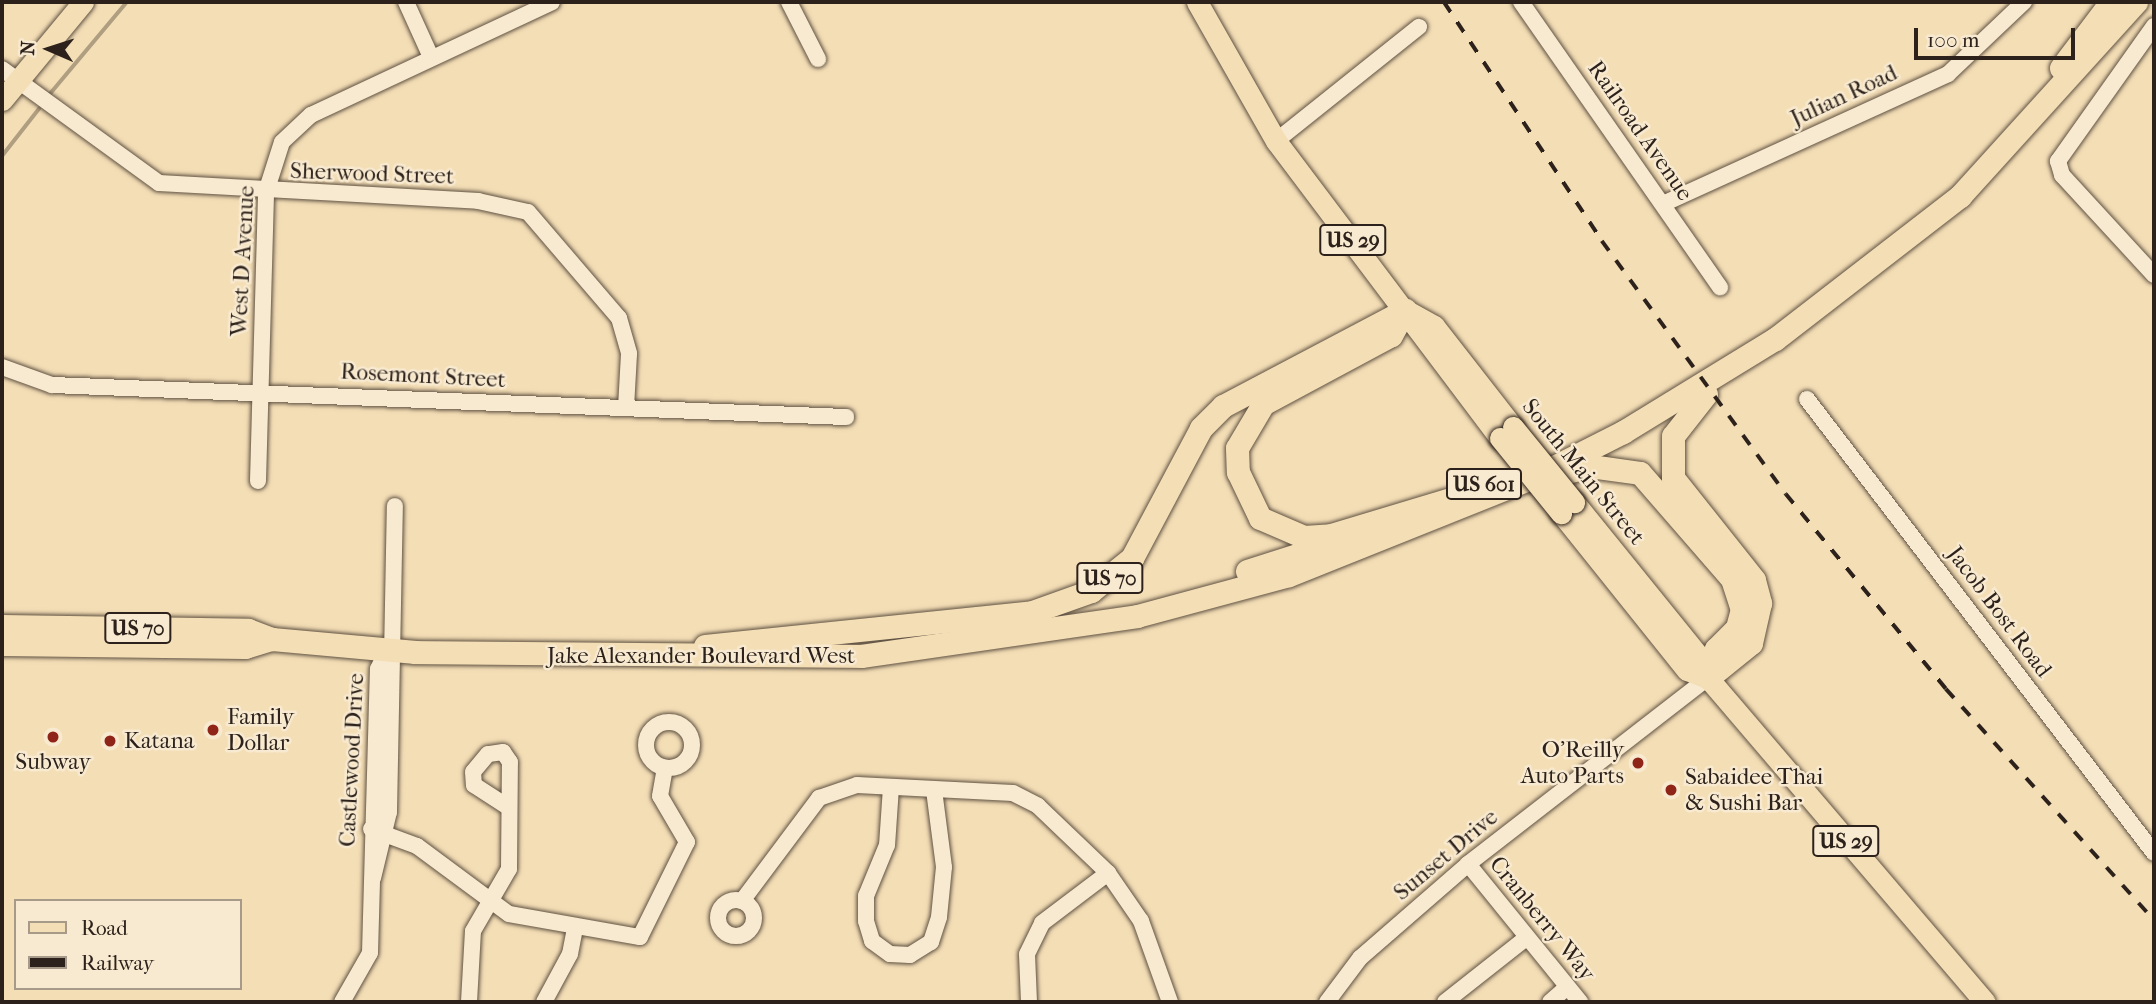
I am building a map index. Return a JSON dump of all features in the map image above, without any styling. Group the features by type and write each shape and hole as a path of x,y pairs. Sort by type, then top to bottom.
{"highway":[{"name":"US 601","path":"1453,506 1645,404 1822,289 1963,172 2058,72 2111,2"},
{"name":"US 601","path":"705,646 918,636 1083,612 1240,573 1453,506 1623,432 1840,293 1960,196 2136,2"},
{"path":"1707,678 1751,643 1760,603 1754,580 1673,478 1672,436 1694,403 1840,293"},
{"path":"1405,310 1391,335 1263,404 1237,448 1238,472 1260,518 1304,537 1331,536 1453,506"},
{"name":"US 70","path":"705,646 1007,616 1091,592 1132,558 1201,428 1223,406 1248,387 1405,310"},
{"name":"US 70","path":"1453,506 1590,466 1640,473 1738,590 1737,628 1716,649 1707,678"},
{"name":"Jake Alexander Boulevard West","path":"2,626 248,630 272,639 389,646 415,652 765,660 940,649 1149,613 1289,575 1453,506"},
{"name":"Jake Alexander Boulevard West","path":"389,646 413,637 705,646"},
{"name":"Jake Alexander Boulevard West","path":"2,644 245,647 272,639"}],"main road":[{"path":"2,100 9,75 83,2"},
{"name":"South Main Street","path":"1197,2 1276,141 1405,310 1434,326 1506,433 1567,508 1701,659 1707,678 1985,1002"}],"street":[{"path":"406,2 431,57"},
{"name":"West D Avenue","path":"258,481 267,192 272,162 293,129 431,57 552,2"},
{"path":"789,2 818,59"},
{"name":"Railroad Avenue","path":"1521,2 1720,287"},
{"name":"Julian Road","path":"1663,204 1948,74 2024,2"},
{"path":"2154,26 2058,160 2062,175 2154,275"},
{"path":"1276,141 1419,27"},
{"name":"Sherwood Street","path":"9,75 159,183 267,192 499,203 528,212 619,318 629,354 626,408"},
{"name":"Rosemont Street","path":"2,367 52,385 846,417"},
{"name":"Jacob Bost Road","path":"1808,399 2154,853"},
{"name":"Castlewood Drive","path":"342,1002 370,953 378,830 378,669 389,646 395,506"},
{"name":"Sunset Drive","path":"1327,1002 1360,958 1468,864 1707,678"},
{"path":"378,830 417,846 488,904 575,928 640,937 687,842 660,796 666,769"},
{"path":"743,901 820,798 857,785 1013,793 1038,806 1108,873 1141,921 1170,1002"},
{"path":"891,787 887,845 866,896 866,921 872,941 890,954 910,955 932,942 939,917 944,867 934,790"},
{"path":"469,1002 472,931 509,869 508,807"},
{"name":"Cranberry Way","path":"1468,864 1525,938 1580,1002"},
{"path":"1029,1002 1027,954 1042,923 1108,873"},
{"path":"544,1002 565,967 575,928"},
{"path":"1445,1002 1525,938"},
{"path":"1550,1002 1567,987"}],"waterway":[{"path":"49,95 127,2"},
{"path":"2,156 39,109"}],"railway":[{"path":"1444,2 1602,241 1786,494 1946,689 2154,920"}],"place":[{"name":"Family Dollar","path":"213,730"},
{"name":"Subway","path":"53,737"},
{"name":"Katana","path":"110,741"},
{"name":"O'Reilly Auto Parts","path":"1638,763"},
{"name":"Sabaidee Thai & Sushi Bar","path":"1671,790"}]}
